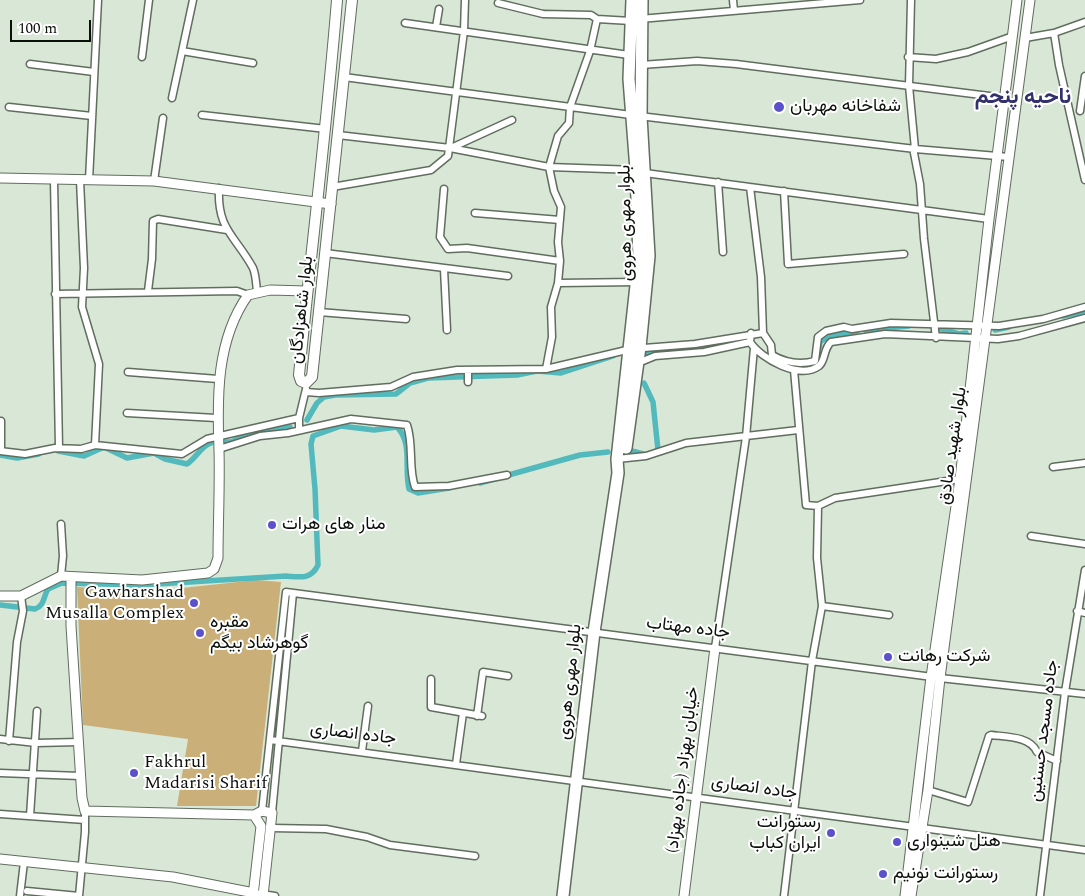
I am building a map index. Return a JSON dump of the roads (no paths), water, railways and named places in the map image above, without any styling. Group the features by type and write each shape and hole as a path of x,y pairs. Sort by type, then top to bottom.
{"highway":[{"name":"بلوار مهری هروی","path":"632,0 641,65 636,116"},
{"name":"بلوار مهری هروی","path":"621,459 649,256 629,55 642,0"},
{"name":"بلوار مهری هروی","path":"563,896 594,632 618,473 638,364 635,348 641,171"}],"main road":[{"name":"بلوار شاهزادگان","path":"337,0 326,129 316,203 299,375 306,387 312,377 320,312 352,0"},
{"name":"بلوار شهید صادق","path":"904,896 917,828 928,790 935,677 981,339 989,219 1017,0"},
{"name":"بلوار شهید صادق","path":"982,327 1009,157 1030,0"},
{"path":"0,178 154,181 331,204"},
{"path":"0,596 21,600 67,580 142,580 208,573 214,569 218,558 219,449 216,418 218,380 233,324 240,306 253,293 307,291"},
{"name":"بلوار شهید صادق","path":"911,896 935,677 960,479 981,339"},
{"path":"67,580 80,776 85,815 272,813 272,828 258,895"},
{"name":"خیابان بهزاد (جاده بهزاد)","path":"684,896 716,648"},
{"path":"258,813 261,826 258,895"},
{"path":"0,859 173,877 258,895"}],"street":[{"path":"95,445 99,364 82,307 84,294 84,180 92,116 98,0"},
{"path":"142,58 149,0"},
{"path":"172,98 193,0"},
{"path":"332,187 431,170 448,156 464,31 464,0"},
{"path":"733,0 734,11"},
{"path":"763,0 763,8"},
{"path":"498,3 528,12 591,15 597,19 636,20 860,0"},
{"path":"911,0 908,57 909,86 914,149 920,184 921,210 935,329"},
{"path":"436,27 439,9"},
{"path":"546,368 552,338 550,308 558,283 560,261 558,242 561,207 554,192 549,168 558,136 569,123 570,107 590,51 597,19"},
{"path":"1025,38 1054,33 1085,22"},
{"path":"405,23 590,51 629,55"},
{"path":"1054,33 1085,180"},
{"path":"908,57 936,59 968,52 1013,36"},
{"path":"182,51 254,63"},
{"path":"641,65 697,61 736,64 1005,98"},
{"path":"30,64 94,72"},
{"path":"1070,112 1082,112 1085,76"},
{"path":"344,77 636,116 914,149 1009,157"},
{"path":"9,106 92,116"},
{"path":"202,115 326,129"},
{"path":"154,181 163,118"},
{"path":"450,148 512,120"},
{"path":"338,135 450,148 549,168 641,171 989,219"},
{"path":"54,180 59,448"},
{"path":"718,182 723,252"},
{"path":"750,186 761,277 762,333 772,345 772,355 783,361 805,364 815,361 818,337 826,331 891,323 935,329 981,339 1019,336 1085,318"},
{"path":"55,294 148,291 237,291 253,293 254,270 227,230 218,210 219,188"},
{"path":"444,189 439,227 440,237 448,248 467,248 560,261"},
{"path":"784,191 788,264 904,254"},
{"path":"475,213 560,220"},
{"path":"148,291 152,260 153,220 158,219 227,230"},
{"path":"325,253 508,276"},
{"path":"444,269 446,330"},
{"path":"558,283 637,282"},
{"path":"638,364 655,356 704,352 752,345 774,363 794,370 817,367 822,362 825,347 831,342 885,334 982,327 1043,319 1085,307"},
{"path":"320,312 406,319"},
{"path":"716,648 746,437 752,345 751,333"},
{"path":"299,430 299,418 306,387 319,393 391,388 413,377 457,370 546,368 635,348 695,344 751,333 762,333"},
{"path":"794,370 806,505 818,506 835,498 960,479"},
{"path":"468,371 468,382"},
{"path":"128,372 218,380"},
{"path":"127,413 216,418"},
{"path":"1,421 1,451 25,454 59,448 81,450 95,445 176,455 182,454 207,439 299,418"},
{"path":"219,449 260,436 288,434 299,430 351,420 407,425 412,440 412,479 415,486 449,486 507,475"},
{"path":"621,459 646,456 686,443 798,430"},
{"path":"1053,467 1085,463"},
{"path":"784,896 812,661 822,606 817,558 818,506"},
{"path":"61,524 67,580"},
{"path":"1031,536 1085,544"},
{"name":"جاده مسجد حسنین","path":"1040,896 1045,844 1076,611 1085,570"},
{"path":"258,813 290,592"},
{"path":"272,813 290,592"},
{"name":"جاده مهتاب","path":"290,592 935,677 1085,694"},
{"path":"9,740 16,642 23,611 21,600"},
{"path":"822,606 889,615"},
{"path":"1076,611 1085,613"},
{"path":"431,679 431,707 480,716 484,672 508,676"},
{"path":"362,751 368,706"},
{"path":"30,816 36,743 36,711"},
{"path":"456,764 463,713"},
{"path":"928,790 950,796 962,802 968,802 989,736 991,735 1024,740 1035,747 1037,752 1057,761"},
{"path":"0,739 36,743 78,742"},
{"name":"جاده انصاری","path":"270,740 698,796 1085,850"},
{"path":"0,773 80,776"},
{"path":"0,814 30,816 85,815 78,896 39,894 27,890"},
{"path":"272,828 326,829 367,837 390,845 475,856"},
{"path":"20,896 24,862"},
{"path":"258,895 276,896"}],"waterway":[{"path":"1063,316 1085,312"},
{"path":"866,330 909,326"},
{"path":"931,326 959,334 966,333"},
{"path":"995,330 1009,327"},
{"path":"819,348 820,342 826,338 857,331"},
{"path":"659,349 709,347 739,339"},
{"path":"645,355 657,349"},
{"path":"307,420 317,403 324,397 335,395 396,394 410,383 428,378 517,375 537,371 561,373 613,356"},
{"path":"795,365 806,367 817,362"},
{"path":"632,451 647,455 658,450 653,402 644,383"},
{"path":"0,605 35,609 42,603 48,589 62,583 141,585 286,576 300,577 312,573 318,565 311,444 313,436 341,426 374,430 397,427 402,433 407,448 409,489 418,493 449,488"},
{"path":"224,442 231,442 254,432 290,427"},
{"path":"58,451 84,456 104,447 127,458 154,453 165,459 187,464 205,446 211,443"},
{"path":"480,483 580,455 608,452"},
{"path":"0,455 17,458 39,454"}],"place":[{"name":"شفاخانه مهربان","path":"779,107"},
{"name":"منار های هرات","path":"272,525"},
{"name":"Gawharshad Musalla Complex","path":"194,603"},
{"name":"مقبره گوهرشاد بیگم","path":"200,633"},
{"name":"شرکت رهانت","path":"888,657"},
{"name":"Fakhrul Madarisi Sharif","path":"134,773"},
{"name":"رستورانت ایران کباب","path":"831,833"},
{"name":"هتل شینواری","path":"897,842"},
{"name":"رستورانت نونیم","path":"883,874"}],"district":[{"name":"ناحیه پنجم","path":"1023,99"}]}
